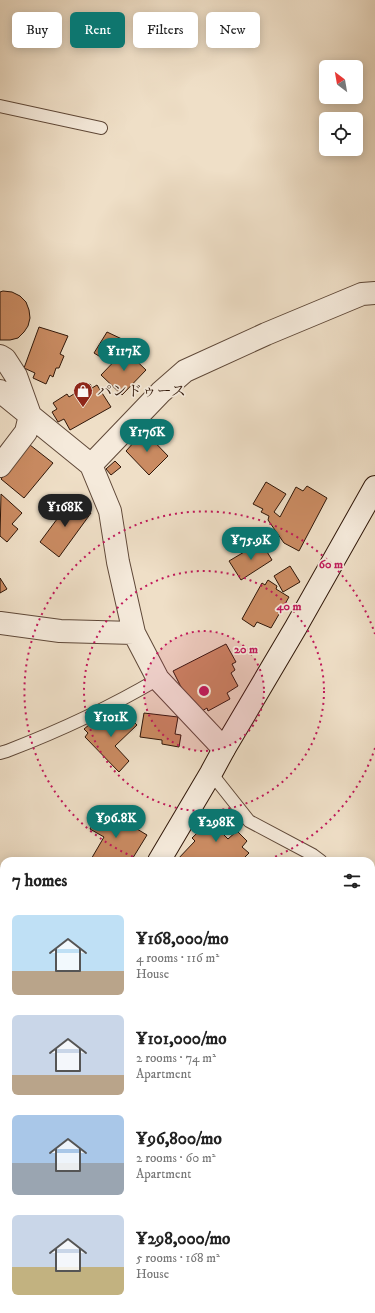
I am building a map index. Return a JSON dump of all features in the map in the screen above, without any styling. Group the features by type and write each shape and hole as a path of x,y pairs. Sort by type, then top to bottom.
{"street":[{"path":"91,465 161,392 185,371 266,334 362,294 375,294"},
{"path":"0,356 5,359 16,376 30,415 26,432 0,466"},
{"path":"0,391 91,465 110,511 118,562 134,633 158,679 224,749"},
{"path":"161,857 212,773 224,749 296,627 375,486"},
{"path":"0,623 60,631 134,633"}],"lane":[{"path":"0,106 101,128"},
{"path":"0,753 72,725 132,695 158,679"},
{"path":"212,773 249,822 316,857"}],"building":[{"path":"0,292 12,292 20,296 26,302 29,310 30,318 28,326 18,338 10,340 0,340"},
{"path":"39,327 68,336 60,354 64,356 59,368 56,368 53,377 50,375 46,384 33,378 35,373 24,368"},
{"path":"107,332 124,340 119,352 107,361 94,353"},
{"path":"125,350 146,370 122,395 101,375"},
{"name":"パンドゥース","path":"90,384 92,388 97,385 111,407 70,430 64,419 58,422 52,412 57,409 53,403 67,394 69,397"},
{"path":"144,431 168,456 149,475 126,451"},
{"path":"30,445 53,463 24,498 1,479"},
{"path":"115,461 121,467 111,475 106,469"},
{"path":"266,482 286,494 274,512 280,517 296,487 303,491 307,486 327,498 299,551 284,543 268,520 269,516 261,512 263,509 253,504"},
{"path":"1,494 22,513 12,524 18,529 7,542 0,536"},
{"path":"72,499 91,513 59,557 40,542"},
{"path":"261,542 272,560 241,580 229,561"},
{"path":"290,566 300,582 283,592 274,576"},
{"path":"0,578 7,589 0,593"},
{"path":"268,580 277,586 276,589 289,597 271,628 257,622 254,627 242,619 262,583 265,585"},
{"path":"226,644 236,662 232,664 235,670 231,673 238,686 227,693 230,699 208,711 207,708 197,714 186,697 173,671"},
{"path":"123,711 137,725 115,746 129,761 119,772 85,737 88,733 84,729 95,720 101,726 112,715 116,718"},
{"path":"144,713 178,717 175,734 181,735 179,747 162,744 162,740 140,737"},
{"path":"102,808 147,835 133,857 92,857 104,837 90,829"},
{"path":"220,811 233,825 223,834 228,839 237,831 247,841 242,847 249,853 245,857 180,857 195,841 192,838"}],"place":[{"name":"パンドゥース","path":"83,408"}]}
